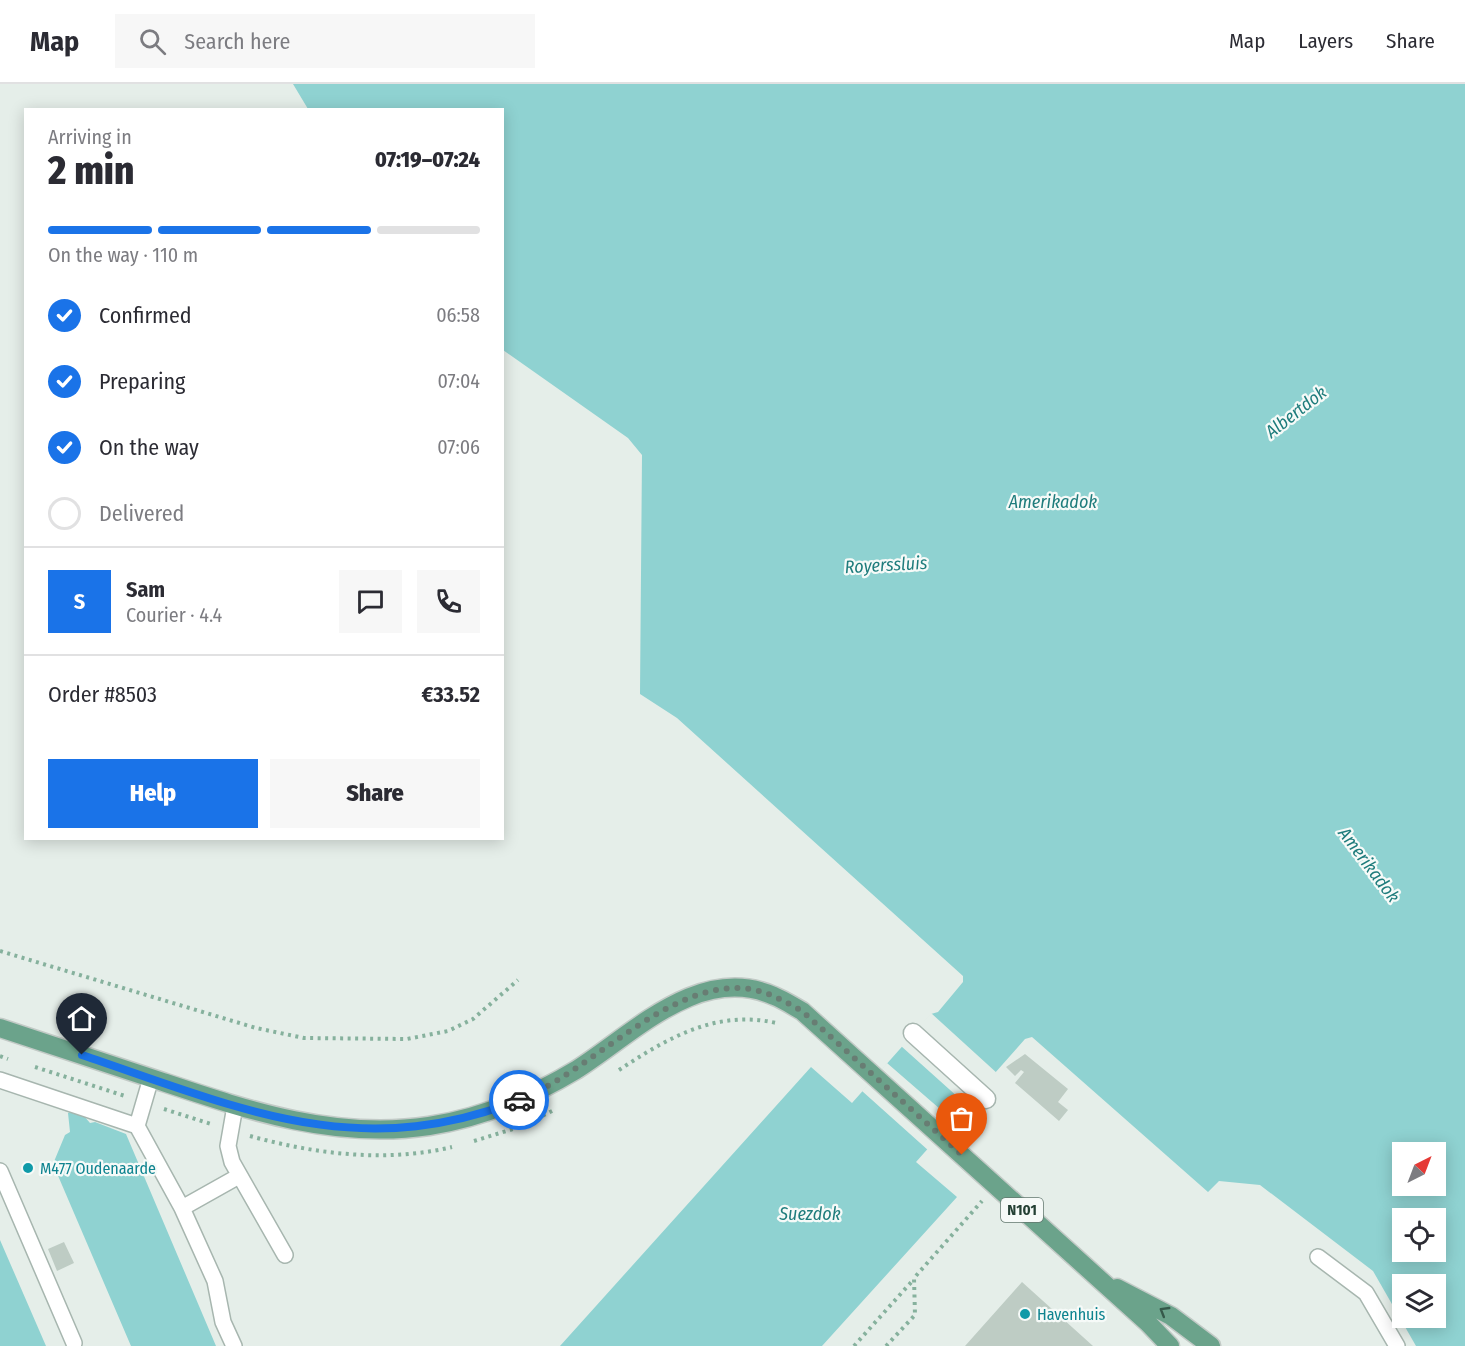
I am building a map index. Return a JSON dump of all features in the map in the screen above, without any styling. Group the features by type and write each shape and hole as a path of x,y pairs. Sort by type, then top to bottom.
{"main road":[{"name":"N101","path":"236,1106 265,1115 318,1126 376,1130 428,1126 478,1116 527,1096 576,1070 653,1016 708,990 739,988 772,994 802,1011 1170,1346"},
{"path":"0,1028 236,1106"},
{"name":"N101","path":"1099,1280 1171,1316 1211,1346"}],"street":[{"path":"913,1033 986,1099"}],"lane":[{"path":"137,1126 151,1078"},
{"path":"0,1080 137,1126 182,1208 215,1281 223,1322 234,1346"},
{"path":"236,1106 228,1146 232,1162 285,1255"},
{"path":"0,1172 74,1343"},
{"path":"182,1208 239,1176"},
{"path":"1318,1257 1366,1293 1397,1346"}],"path":[{"path":"0,951 256,1029 304,1038 407,1039 448,1031 473,1019 518,980"},
{"path":"618,1071 670,1038 699,1025 742,1020 778,1024"},
{"path":"527,1122 559,1107"},
{"path":"430,1152 494,1136 516,1127"},
{"path":"854,1346 987,1196"},
{"path":"886,1346 915,1314 914,1278"}],"water":[{"name":"Amerikadok","path":"293,84 1465,84 1465,1346 1416,1346 1406,1328 1446,1328 1446,1274 1392,1274 1392,1304 1373,1271 1260,1185 1219,1181 1208,1192 1032,1037 1025,1039 916,1162 957,1197 822,1346 560,1346 811,1067 852,1103 931,1014 938,1012 963,982 963,976 677,718 640,694 642,455 628,438 504,351 504,108 307,108"},
{"path":"78,1109 90,1123 95,1122 126,1134 216,1346 131,1346 53,1164 65,1135 70,1132 68,1113"},
{"path":"0,1240 46,1346 0,1346"}],"pier":[{"path":"931,1013 998,1074 969,1107 901,1046"},
{"path":"887,1063 955,1122 929,1151 862,1091"}],"building":[{"path":"1025,1054 1068,1089 1058,1102 1068,1110 1059,1121 1015,1083 1024,1072 1021,1070 1015,1076 1006,1067"},
{"path":"64,1242 74,1263 57,1271 48,1249"},
{"name":"Havenhuis","path":"1022,1282 1093,1346 965,1346"}],"way so far":[{"path":"519,1100 576,1070 653,1016 681,1001 708,990 739,988 772,994 802,1011 962,1155"}],"place":[{"name":"M477 Oudenaarde","path":"28,1168"},
{"name":"Havenhuis","path":"1025,1314"}],"route":[{"path":"82,1055 265,1115 318,1126 376,1130 428,1126 478,1116 519,1100"}],"water label":[{"name":"Albertdok","path":"1296,412"},
{"name":"Royerssluis","path":"886,565"},
{"name":"Suezdok","path":"810,1214"}]}
